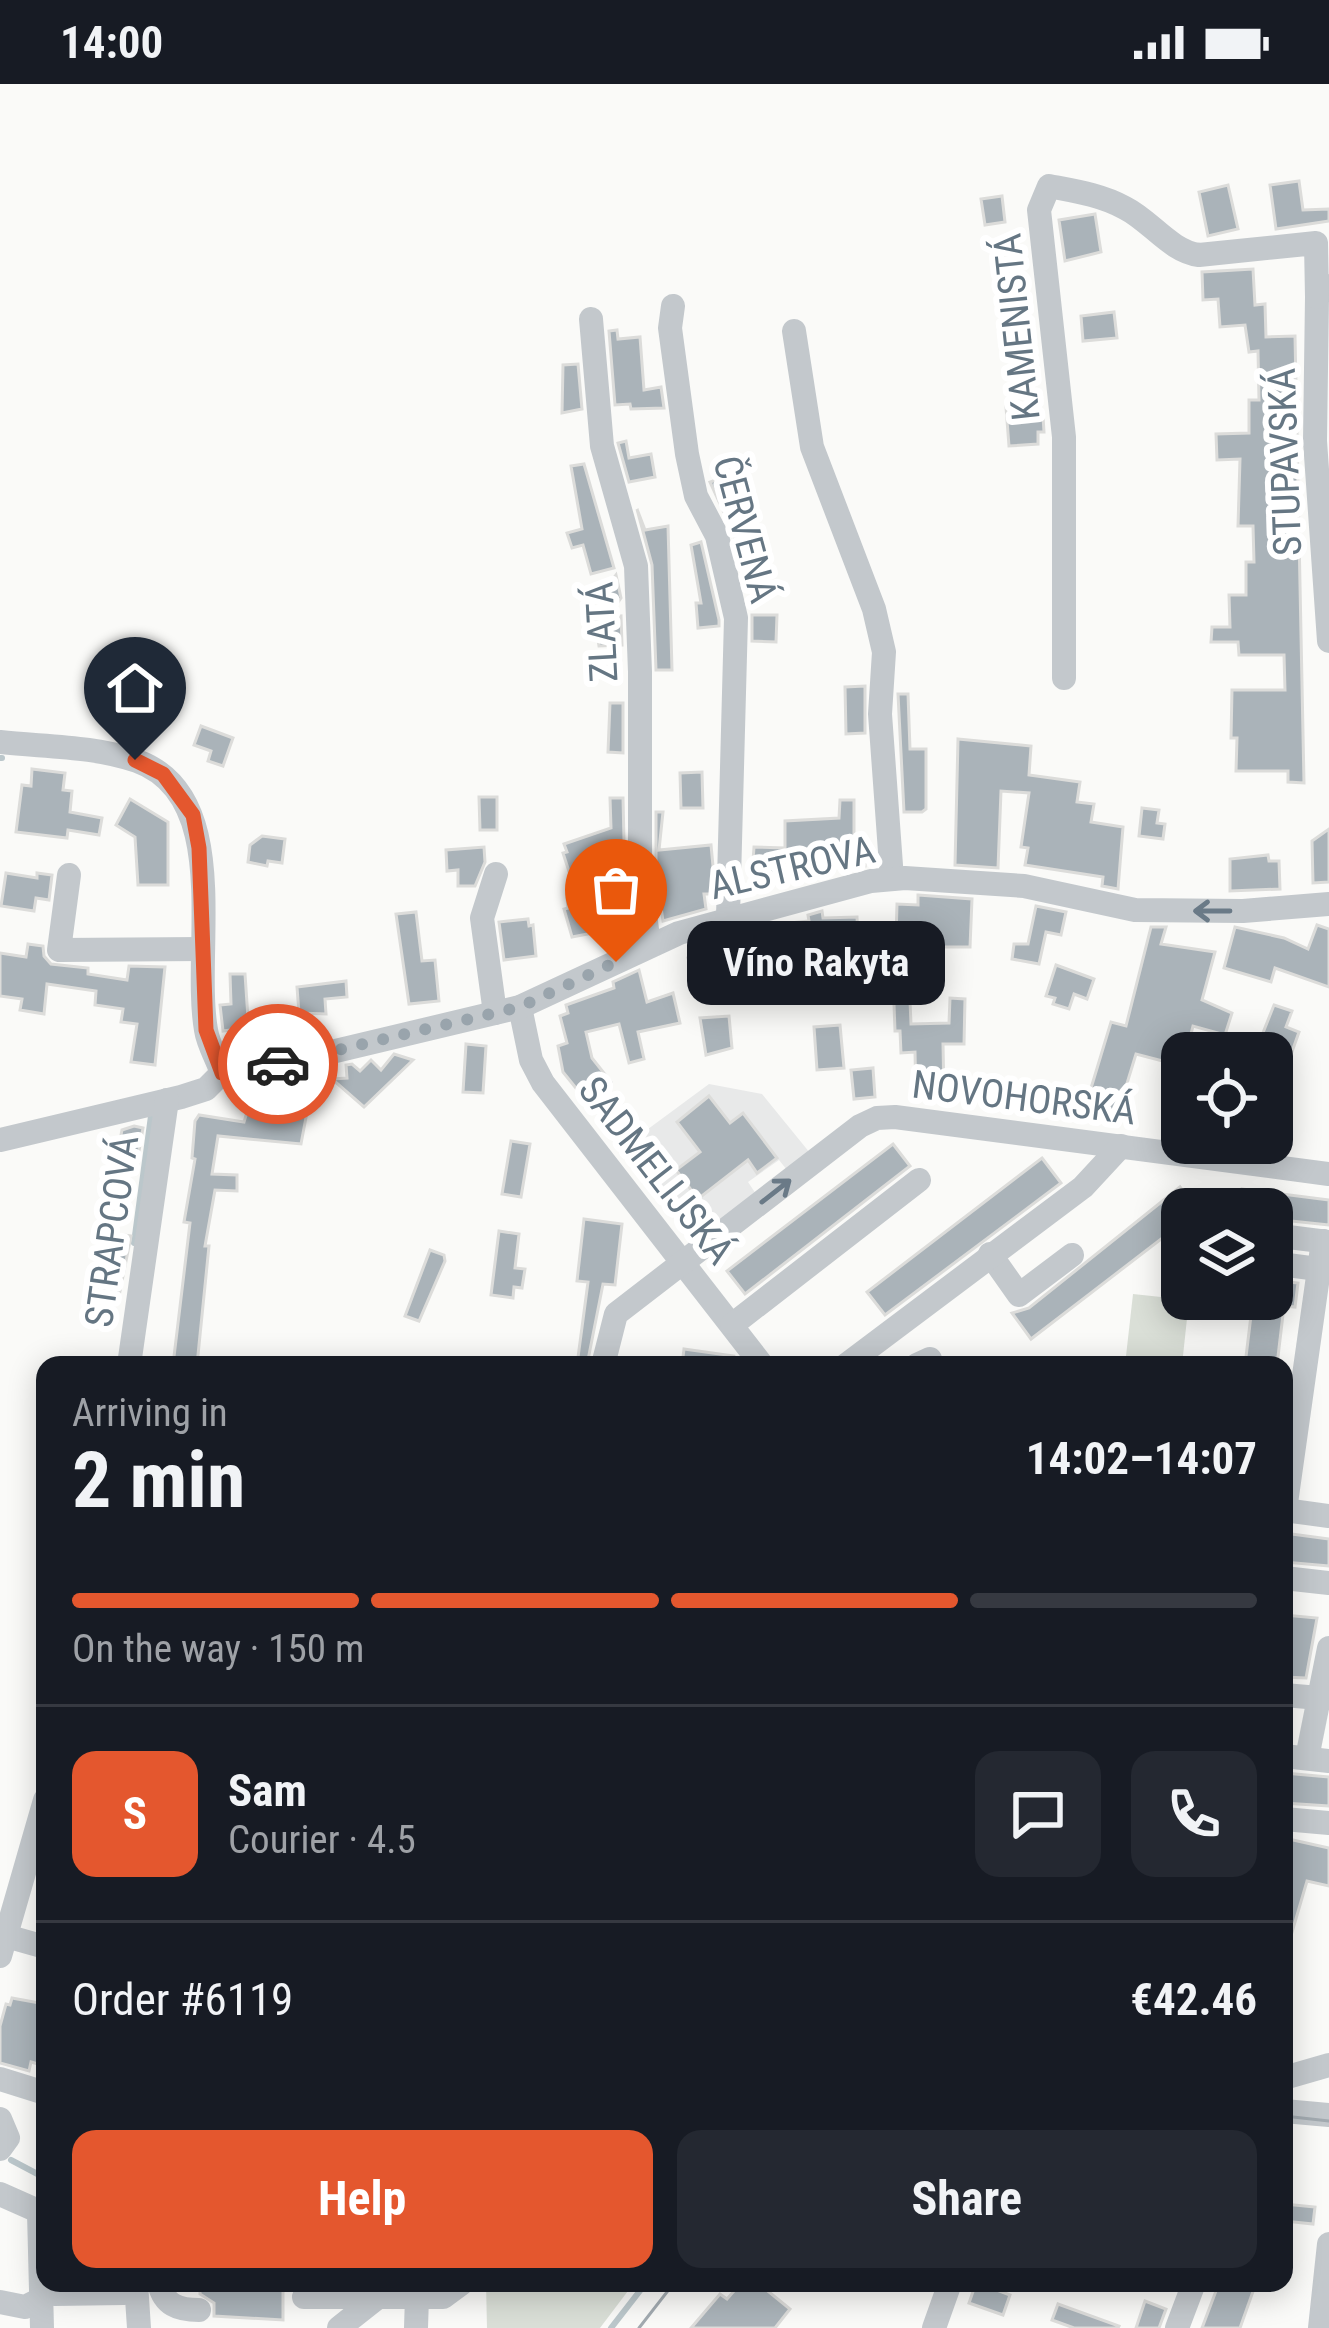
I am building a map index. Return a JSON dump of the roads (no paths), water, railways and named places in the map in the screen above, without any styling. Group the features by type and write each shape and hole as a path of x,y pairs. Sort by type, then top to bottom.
{"street":[{"name":"KAMENISTÁ","path":"1064,678 1064,437 1040,210 1049,186 1106,198 1130,209 1185,253 1316,243"},
{"name":"STUPAVSKÁ","path":"1316,243 1323,291 1315,441 1329,640"},
{"name":"ČERVENÁ","path":"673,306 670,328 687,454 696,496 717,536 736,618 728,917"},
{"name":"ZLATÁ","path":"591,319 602,446 637,579 640,874 649,945"},
{"path":"794,331 812,447 874,609 884,652 880,714 892,879"},
{"path":"0,742 124,757 163,774 174,785 193,815 197,834 206,1030 222,1073"},
{"name":"SADMELIJSKÁ","path":"496,874 482,918 508,1010 543,1084 755,1356"},
{"path":"69,875 59,950 202,949"},
{"name":"ALSTROVA","path":"222,1073 281,1064 508,1010 649,945 728,917 857,884 892,879 1024,886 1135,910 1243,911 1329,904"},
{"name":"STRAPCOVÁ","path":"130,1356 166,1100 206,1089 222,1073"},
{"path":"0,1140 166,1100"},
{"name":"NOVOHORSKÁ","path":"605,1356 613,1317 860,1126 877,1118 1329,1174"},
{"path":"858,1356 1083,1186 1121,1146"},
{"path":"733,1325 919,1180"},
{"path":"1293,1244 1324,1257"},
{"path":"990,1254 1014,1299 1072,1255"},
{"path":"1293,1261 1324,1257"},
{"path":"1293,1458 1324,1257"},
{"path":"1293,1511 1329,1516"},
{"path":"1293,1579 1329,1583"},
{"path":"1307,1758 1329,1648"},
{"path":"1293,1696 1318,1698"},
{"path":"1293,1820 1329,1823"},
{"path":"36,1831 3,1946 36,1947"},
{"path":"1293,2062 1324,2066"},
{"path":"1293,2075 1324,2066"},
{"path":"0,2079 36,2089"},
{"path":"1293,2111 1329,2116"},
{"path":"0,2119 8,2138 0,2149"},
{"path":"0,2194 36,2210"},
{"path":"1320,2328 1329,2244"},
{"path":"41,2292 79,2292"},
{"path":"0,2302 25,2307 41,2292"},
{"path":"41,2292 42,2328"},
{"path":"131,2292 139,2328"},
{"path":"162,2292 176,2307 199,2310"},
{"path":"304,2297 443,2297 450,2292"},
{"path":"934,2328 947,2292"},
{"path":"1178,2328 1191,2292"},
{"path":"416,2328 417,2296"},
{"path":"339,2328 378,2297"}],"waterway":[{"path":"134,1243 151,1116"},
{"path":"11,2160 36,2173"},
{"path":"611,2328 639,2292"}],"tram line":[{"path":"1293,2117 1329,2121"},
{"path":"639,2328 667,2292"}],"place":[{"name":"Víno Rakyta","path":"616,962"}]}
